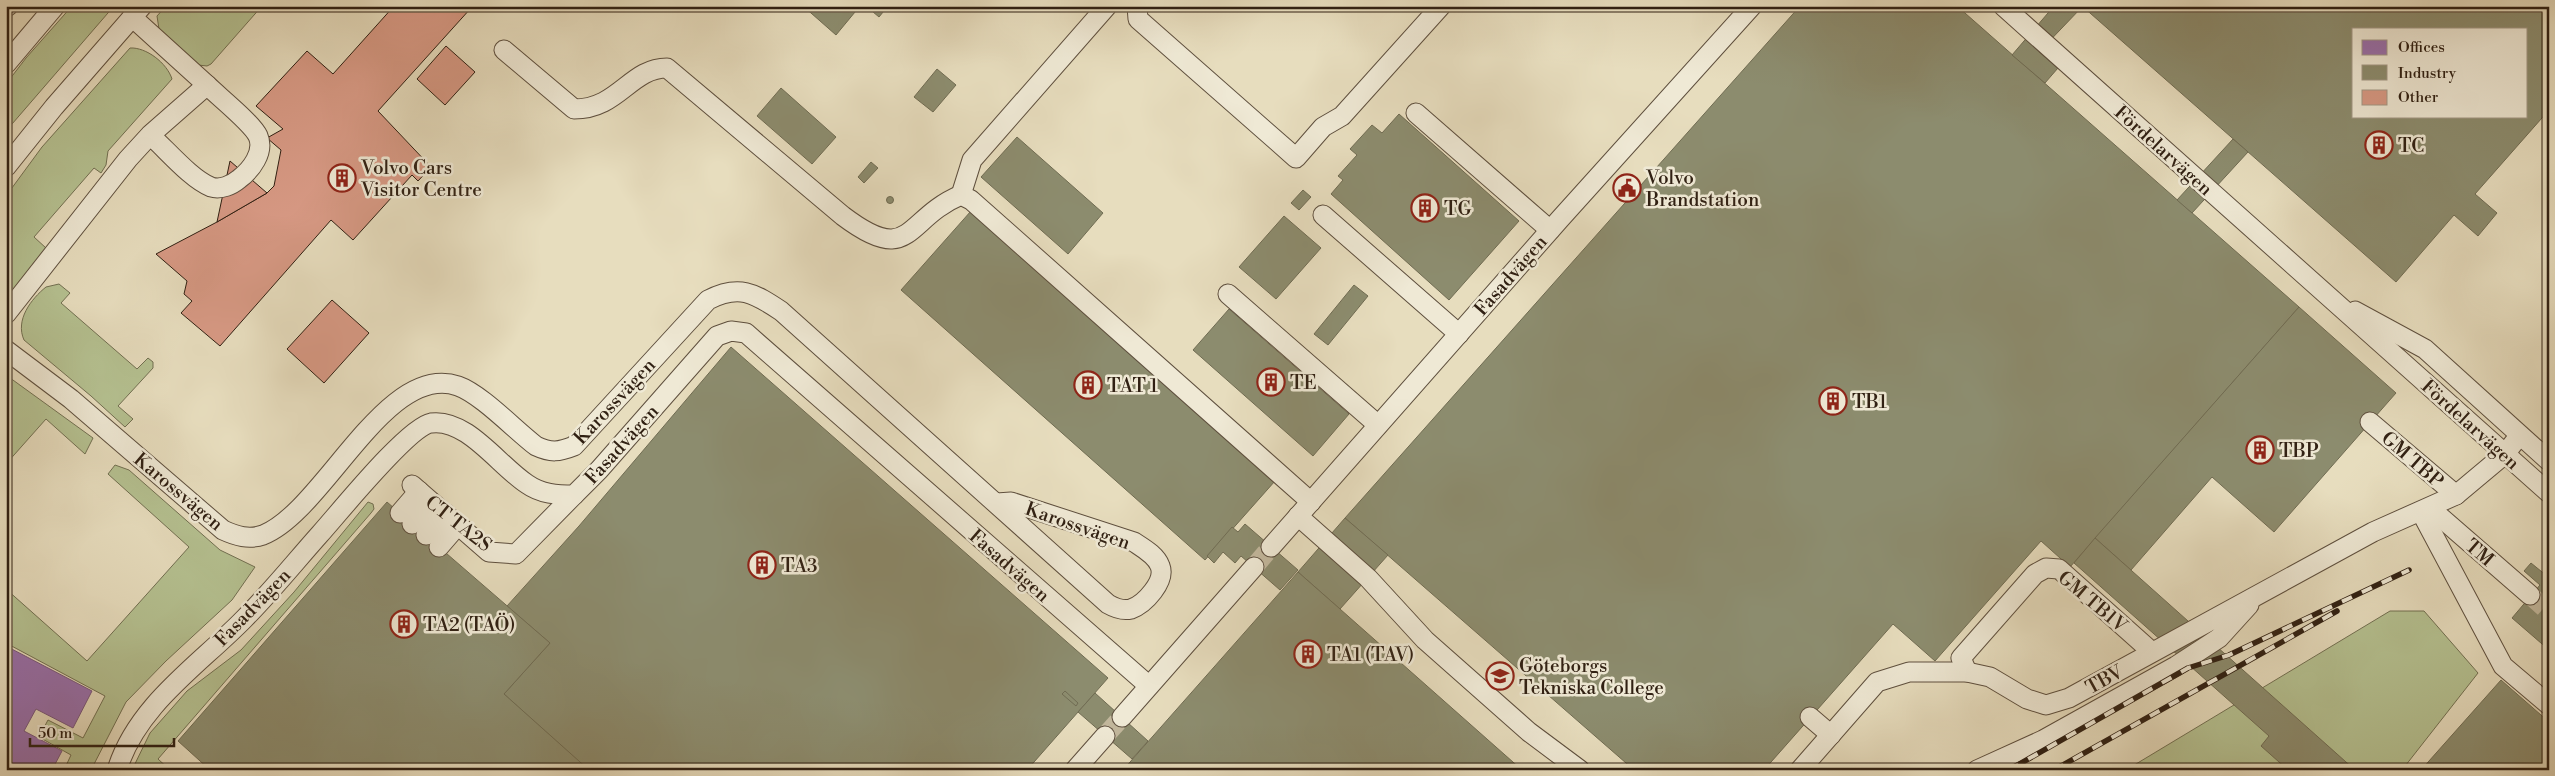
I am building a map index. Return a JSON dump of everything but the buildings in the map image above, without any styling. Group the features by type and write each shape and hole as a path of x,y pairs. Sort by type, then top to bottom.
{"street":[{"path":"6,64 55,6"},
{"path":"504,50 574,109 586,109 601,104 616,97 640,76 656,68 667,68 865,233 880,239 893,240 905,235 950,200 961,195 972,160 1107,6"},
{"path":"1137,6 1138,19 1296,158 1323,127 1342,116 1440,6"},
{"name":"Fasadvägen","path":"1271,547 1550,230 1752,6"},
{"name":"Fördelarvägen","path":"2003,6 2549,493"},
{"path":"6,167 54,107 137,12 258,136 260,150 256,160 240,179 227,187 213,188 201,182 150,135"},
{"path":"6,314 128,159 150,135 207,85"},
{"path":"1416,113 1550,230"},
{"path":"961,195 982,209 1311,502"},
{"path":"1323,215 1459,334"},
{"name":"Karossvägen","path":"6,350 71,399 223,530 247,538 262,535 277,527 296,510 388,408 423,386 448,384 468,391 536,446 547,451 558,452 574,446 708,300 721,293 749,292 781,311 1108,604 1118,609 1131,609 1155,589 1162,577 1160,565 1150,552 1134,542 1018,505 997,503"},
{"path":"1228,294 1378,425"},
{"name":"Fördelarvägen","path":"2325,294 2425,349 2519,436 2549,461"},
{"name":"Fasadvägen","path":"117,770 123,752 145,716 179,680 245,618 374,474 420,426 431,423 448,423 464,430 527,485 553,495 574,495 599,470 717,336 731,331 746,333 1148,685"},
{"name":"GM TBP","path":"2370,422 2456,495"},
{"name":"TBV","path":"1800,770 1877,682 1909,672 1968,672 1990,676 2027,699 2046,705 2085,690 2373,532 2456,495 2505,454 2519,436"},
{"name":"CT TA2S","path":"433,503 489,552 516,554 574,495"},
{"path":"433,503 419,530 433,503"},
{"path":"2426,510 2503,666 2549,705"},
{"name":"TM","path":"2426,510 2530,596"},
{"path":"1298,516 1368,578 1425,640 1528,732 1580,770"},
{"path":"1122,717 1148,685 1254,567"},
{"name":"GM TB1V","path":"1968,672 1962,658 1984,626 2005,601 2035,574 2046,568 2059,569 2152,652"},
{"path":"1977,770 2043,740 2176,666 2219,638 2245,608 2278,583"},
{"path":"1810,717 1830,735"},
{"path":"1075,770 1105,736"}],"green space":[{"path":"72,6 114,6 6,131 6,84 26,58"},
{"path":"166,6 262,6 211,64 207,66 198,65 159,29 157,16"},
{"path":"130,48 143,50 155,57 166,67 172,79 108,151 106,165 101,173 94,168 34,237 46,248 6,302 6,196 42,147"},
{"path":"59,284 70,293 61,303 137,369 148,358 153,362 153,368 118,406 133,419 125,427 24,340 22,325 26,310 46,287"},
{"path":"6,375 93,438 85,454 46,419 6,464"},
{"path":"115,465 129,470 220,550 255,567 232,600 166,661 126,702 91,770 64,770 71,755 39,737 48,720 83,738 105,696 6,643 6,589 87,661 189,547 108,474"},
{"path":"368,502 373,504 374,509 371,513 158,759 170,770 132,770 150,733 187,691 241,650 294,592"},
{"path":"2390,611 2424,611 2478,673 2402,770 2126,770"}],"tunnel":[{"path":"1254,567 1271,547"},
{"path":"2530,595 2549,612"},
{"path":"1105,736 1122,717"}],"railway":[{"path":"2009,770 2188,668 2229,655 2409,570"},
{"path":"2054,770 2337,611"}],"place":[{"name":"TC","path":"2379,145"},
{"name":"Volvo Cars Visitor Centre","path":"342,178"},
{"name":"Volvo Brandstation","path":"1627,188"},
{"name":"TG","path":"1425,208"},
{"name":"TE","path":"1271,382"},
{"name":"TAT 1","path":"1088,385"},
{"name":"TB1","path":"1833,401"},
{"name":"TBP","path":"2260,450"},
{"name":"TA3","path":"762,565"},
{"name":"TA2 (TAÖ)","path":"404,624"},
{"name":"TA1 (TAV)","path":"1308,654"},
{"name":"Göteborgs Tekniska College","path":"1500,676"}]}
